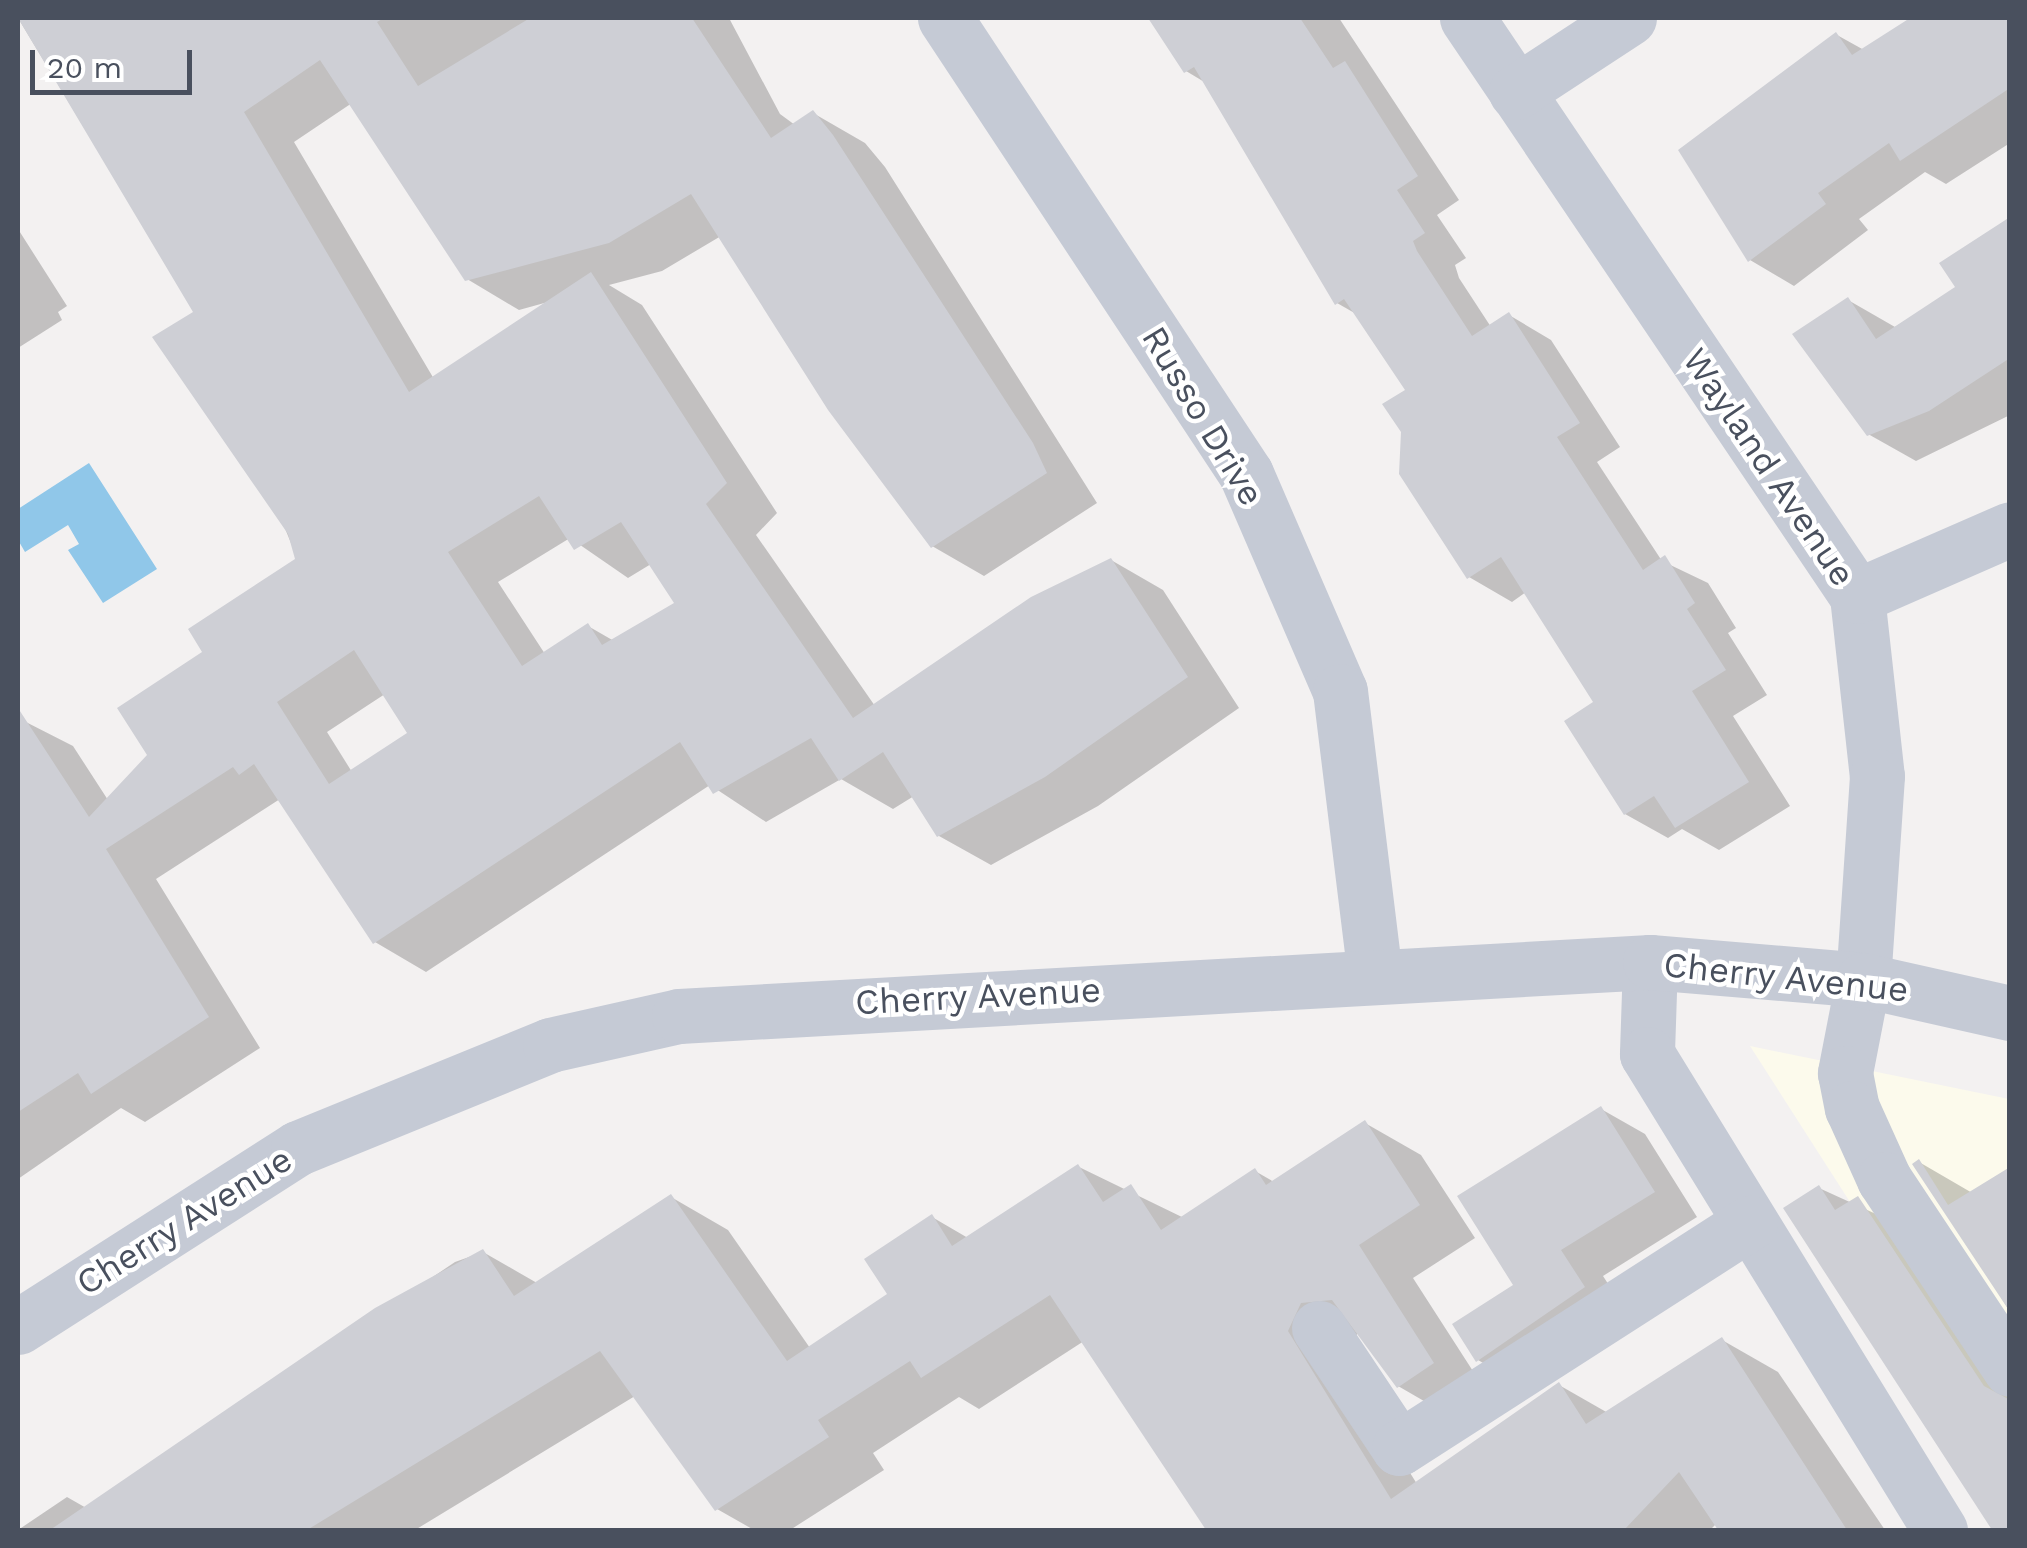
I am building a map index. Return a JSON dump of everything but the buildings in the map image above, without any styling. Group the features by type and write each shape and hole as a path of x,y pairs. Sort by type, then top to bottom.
{"street":[{"name":"Russo Drive","path":"945,18 1246,474 1340,691 1375,975"},
{"name":"Wayland Avenue","path":"1467,18 1858,596 1877,776 1863,980 1845,1074 1862,1136 2010,1369"},
{"path":"1516,92 1628,18"},
{"path":"1858,596 2010,529"},
{"name":"Cherry Avenue","path":"18,1327 298,1148 550,1045 679,1016 1650,962 1863,980 2010,1013"},
{"path":"1650,962 1647,1054 1940,1530"},
{"path":"1318,1328 1399,1448 1750,1224"}],"shaded area":[{"path":"1750,1046 2009,1099 2009,1450"}],"water":[{"path":"89,463 157,569 103,603 68,550 79,544 68,525 25,552 18,540 18,509"}]}
